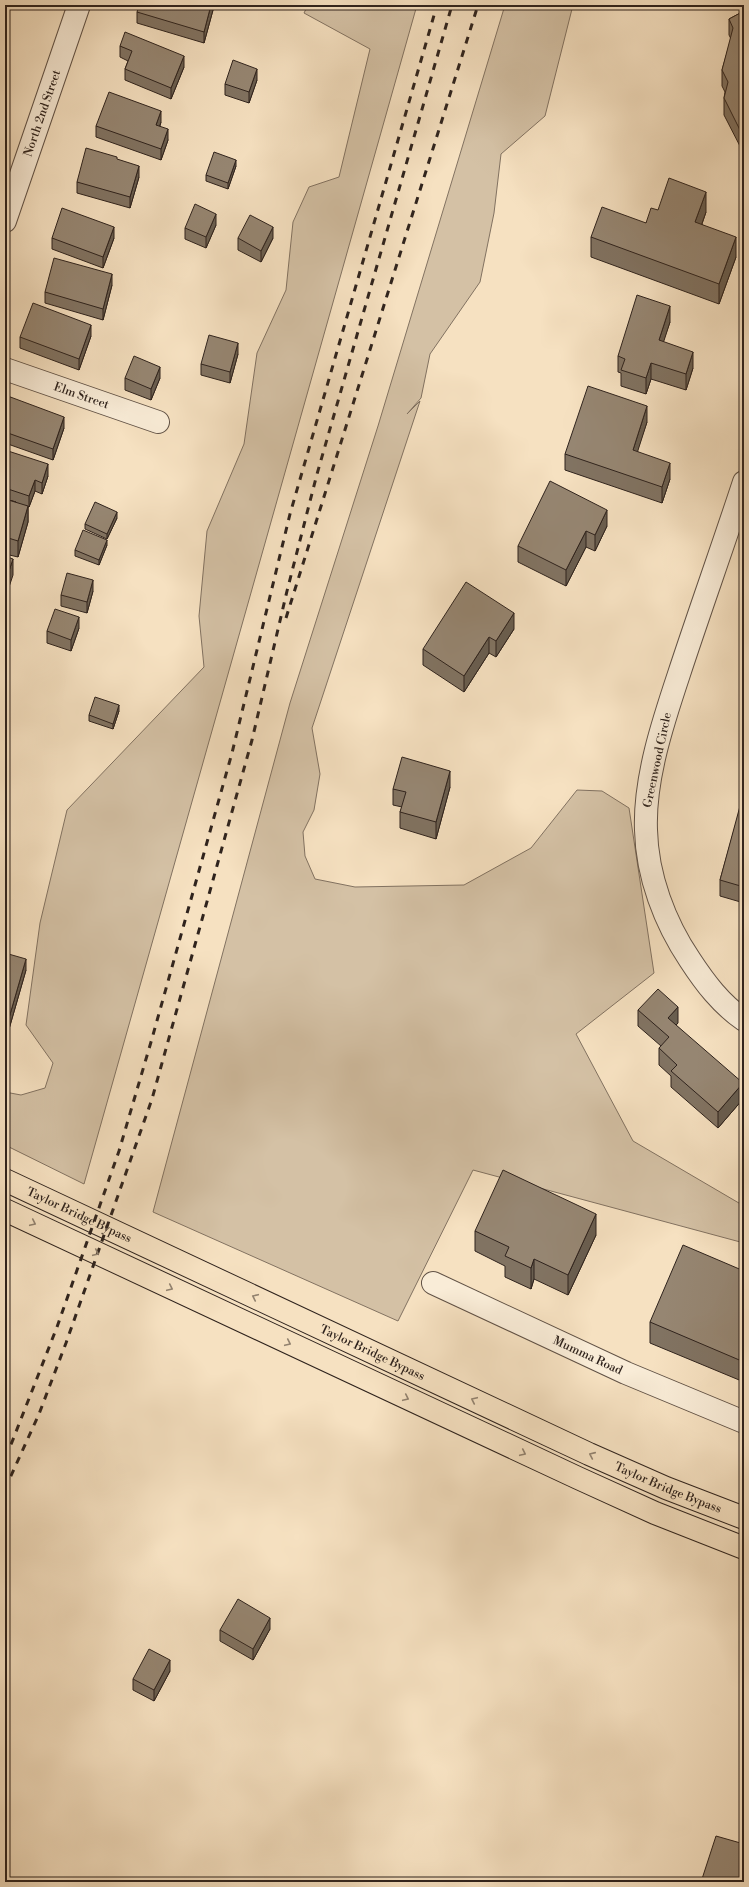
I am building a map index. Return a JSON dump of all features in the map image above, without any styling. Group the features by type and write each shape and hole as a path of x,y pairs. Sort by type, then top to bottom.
{"main road":[{"name":"Taylor Bridge Bypass","path":"5,1180 589,1454 666,1488 744,1518"},
{"path":"5,1210 578,1478 656,1513 744,1548"}],"street":[{"name":"North 2nd Street","path":"5,221 79,5"},
{"name":"Elm Street","path":"5,369 158,422"},
{"name":"Greenwood Circle","path":"744,482 664,721 647,802 646,830 649,861 659,898 677,941 705,984 744,1020"},
{"name":"Mumma Road","path":"433,1283 626,1373 744,1422"}],"shaded area":[{"path":"308,5 417,5 84,1184 5,1145 5,1092 21,1095 45,1088 53,1063 26,1025 40,923 67,810 204,667 199,616 207,531 244,444 257,353 286,290 293,222 309,187 339,177 370,49 304,13"},
{"path":"505,5 573,5 545,116 501,154 494,213 480,282 430,354 421,398 407,414 420,401 312,728 320,774 314,810 303,832 305,856 315,879 355,887 464,885 531,848 577,790 602,791 629,808 654,973 576,1034 633,1141 744,1206 744,1243 473,1170 398,1321 153,1212 290,703 378,426"}],"building":[{"path":"139,5 211,5 204,32 137,12"},
{"path":"744,11 744,133 742,134 724,98 728,82 722,70 733,28 729,19"},
{"path":"125,32 184,56 171,88 125,69 132,51 120,46"},
{"path":"233,60 257,69 249,92 225,84"},
{"path":"109,92 161,111 156,125 168,129 161,149 96,126"},
{"path":"86,148 117,157 117,159 139,166 130,197 77,182"},
{"path":"214,152 236,160 228,183 206,175"},
{"path":"669,178 706,192 695,222 736,237 719,284 591,237 602,207 646,223 651,208 658,210"},
{"path":"195,204 216,214 206,237 185,228"},
{"path":"62,208 114,227 103,257 52,238"},
{"path":"250,215 273,227 261,251 238,238"},
{"path":"54,258 112,274 103,309 45,292"},
{"path":"637,295 670,306 659,340 693,352 686,374 651,363 646,378 621,370 625,359 618,356"},
{"path":"33,303 91,325 79,359 20,337"},
{"path":"209,335 238,343 230,372 201,364"},
{"path":"134,356 160,367 151,389 125,378"},
{"path":"588,386 647,406 633,450 670,463 662,487 565,454"},
{"path":"5,395 64,417 53,449 5,432"},
{"path":"5,450 48,464 42,483 35,480 29,496 5,488"},
{"path":"550,481 607,510 595,535 586,531 566,570 518,546"},
{"path":"5,499 28,506 18,541 5,537"},
{"path":"95,502 117,512 107,534 85,524"},
{"path":"83,530 107,540 99,560 75,550"},
{"path":"5,556 13,559 5,583"},
{"path":"67,573 93,580 87,602 61,595"},
{"path":"466,582 514,613 496,641 489,637 464,676 423,649"},
{"path":"55,609 79,617 71,640 47,631"},
{"path":"95,697 119,705 113,724 89,715"},
{"path":"402,757 450,771 436,822 400,812 406,792 393,789"},
{"path":"744,795 744,887 720,880"},
{"path":"5,953 26,959 7,1025 5,1024"},
{"path":"658,989 678,1007 668,1018 743,1083 718,1112 671,1071 677,1065 659,1048 669,1037 638,1010"},
{"path":"503,1170 596,1214 568,1275 534,1259 531,1268 505,1256 509,1247 475,1231"},
{"path":"683,1245 744,1271 744,1362 650,1322"},
{"path":"238,1599 270,1618 253,1649 220,1630"},
{"path":"149,1649 170,1660 154,1690 133,1679"},
{"path":"716,1836 744,1844 744,1882 701,1882"}],"railway":[{"path":"5,1457 57,1327 119,1151 232,753 290,514 437,5"},
{"path":"5,1489 39,1414 66,1343 152,1099 252,740 287,591 317,474 452,5"},
{"path":"286,618 478,5"}]}
